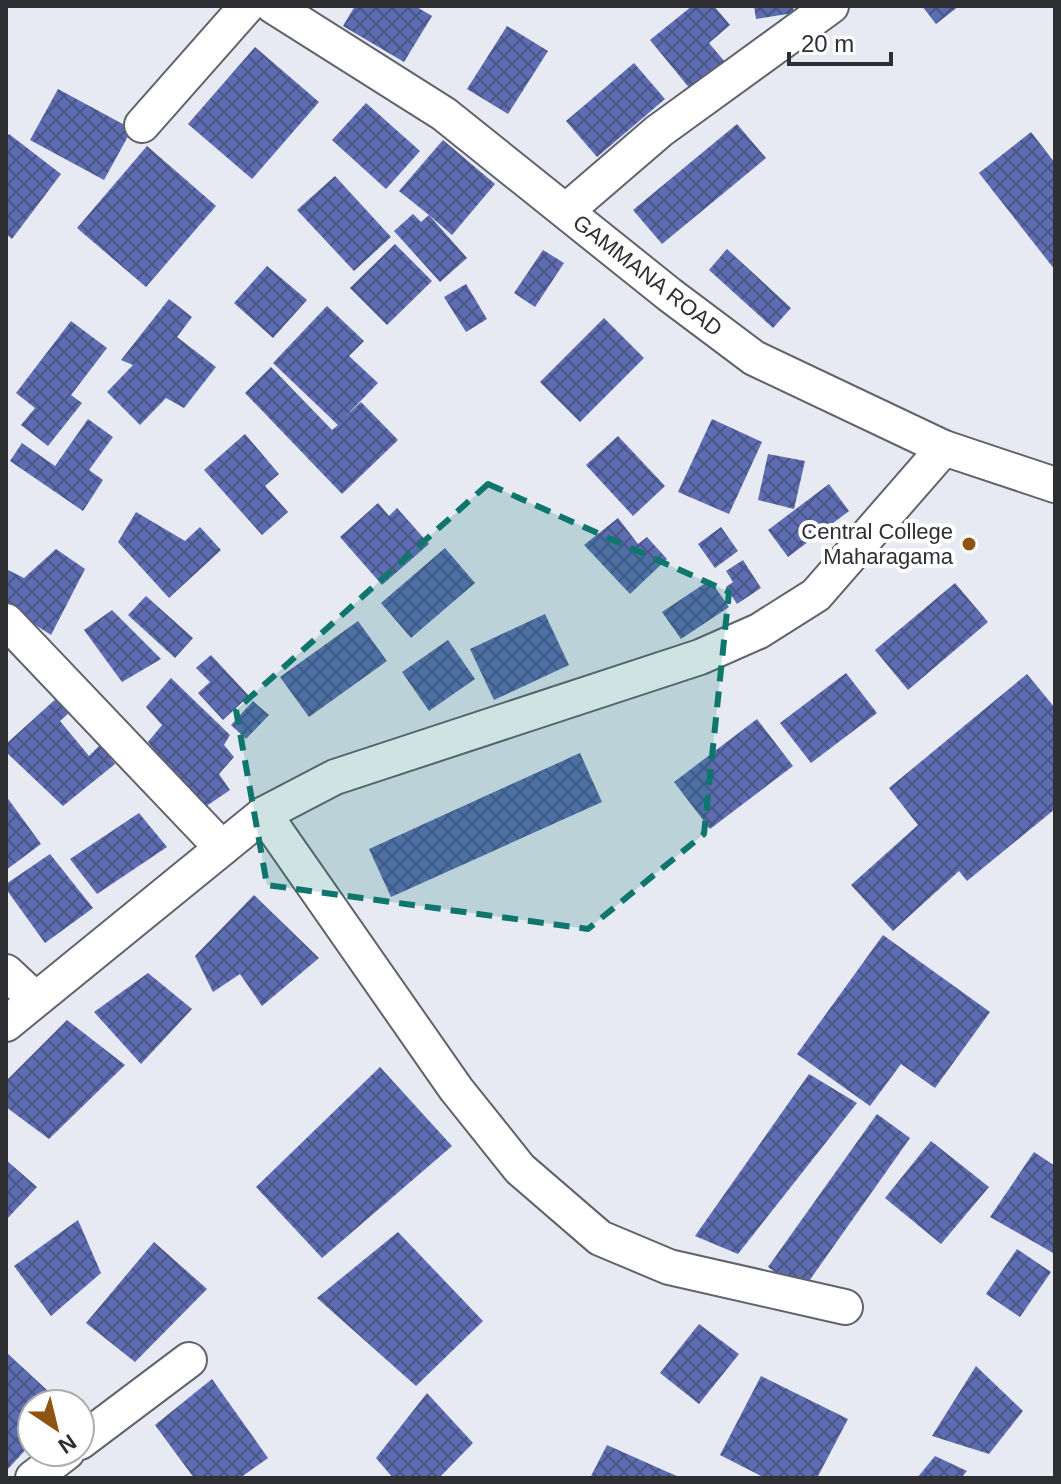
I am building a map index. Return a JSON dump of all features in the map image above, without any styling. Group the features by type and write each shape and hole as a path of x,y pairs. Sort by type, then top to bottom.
{"street":[{"path":"142,125 247,6"},
{"name":"GAMMANA ROAD","path":"273,6 444,114 670,295 754,358 944,448 1055,485"},
{"path":"566,211 659,131 831,6"},
{"path":"6,1024 264,814 335,777 700,657 759,631 816,595 944,448"},
{"path":"6,621 222,848"},
{"path":"264,814 456,1089 520,1169 600,1238 669,1267 845,1307"},
{"path":"6,972 35,999"},
{"path":"96,1430 189,1360"}],"highlighted area":[{"path":"488,484 729,592 704,834 588,929 267,885 236,710"}],"building":[{"path":"355,6 415,6 432,16 404,62 343,26"},
{"path":"692,6 714,6 730,25 709,43 725,62 691,90 650,40"},
{"path":"754,6 793,6 794,13 756,19"},
{"path":"922,6 959,6 936,24"},
{"path":"507,26 548,51 508,114 467,89"},
{"path":"255,47 319,102 252,179 188,124"},
{"path":"634,63 665,99 597,157 566,121"},
{"path":"58,89 132,129 104,180 30,140"},
{"path":"366,103 420,151 386,189 332,140"},
{"path":"737,124 766,158 662,244 633,210"},
{"path":"1031,132 1055,163 1055,270 979,173"},
{"path":"9,134 61,174 12,239 6,234 6,138"},
{"path":"443,140 495,184 452,235 399,191"},
{"path":"147,146 216,206 146,287 77,228"},
{"path":"335,176 391,237 354,271 297,210"},
{"path":"413,214 421,222 429,215 467,258 440,282 394,231"},
{"path":"395,244 432,281 387,325 350,288"},
{"path":"727,249 791,308 773,328 709,270"},
{"path":"543,250 564,263 535,307 514,293"},
{"path":"267,266 307,300 273,338 234,303"},
{"path":"466,284 487,319 466,332 444,297"},
{"path":"169,299 192,317 177,337 216,367 184,408 166,398 140,425 107,392 133,365 121,360"},
{"path":"327,306 364,341 349,356 378,383 346,416 361,402 398,440 342,494 245,393 271,367 332,430 338,425 273,363"},
{"path":"604,318 644,358 580,422 540,382"},
{"path":"71,321 107,348 71,395 82,403 48,446 21,425 35,408 16,393"},
{"path":"88,419 113,437 89,470 103,480 83,511 10,461 22,443 55,466"},
{"path":"712,419 762,442 729,514 678,492"},
{"path":"245,434 279,474 265,486 288,512 262,535 204,470"},
{"path":"618,436 665,486 633,516 586,465"},
{"path":"768,454 805,461 794,509 758,500"},
{"path":"829,484 849,511 788,557 768,530"},
{"path":"378,503 389,516 397,508 429,544 382,585 340,537"},
{"path":"136,512 185,541 200,527 221,550 169,598 118,542"},
{"path":"618,518 638,544 647,537 667,559 630,594 584,545"},
{"path":"721,527 738,551 715,568 698,544"},
{"path":"445,548 475,583 411,638 381,603"},
{"path":"56,549 85,569 51,635 6,606 6,569 24,578"},
{"path":"743,560 761,588 737,604 726,587 733,582 726,571"},
{"path":"710,580 729,607 681,639 662,612"},
{"path":"955,583 988,622 908,690 875,650"},
{"path":"146,596 193,638 175,658 128,615"},
{"path":"112,610 161,659 122,682 84,630"},
{"path":"545,614 569,665 494,700 470,649"},
{"path":"358,621 387,661 309,717 280,677"},
{"path":"448,640 475,679 429,711 402,672"},
{"path":"211,655 249,696 223,720 198,693 210,682 196,668"},
{"path":"846,673 877,713 811,763 780,723"},
{"path":"1027,674 1055,708 1055,809 967,881 959,871 893,931 851,885 918,825 889,788"},
{"path":"171,678 230,735 224,745 234,757 219,774 230,790 202,809 148,742 162,725 146,707"},
{"path":"59,696 70,712 60,721 89,756 101,744 115,764 63,806 6,752 6,744"},
{"path":"253,701 269,715 246,739 231,725"},
{"path":"757,719 793,766 710,829 674,782"},
{"path":"580,753 602,802 391,897 369,849"},
{"path":"6,796 41,844 6,870"},
{"path":"139,813 167,847 97,894 70,859"},
{"path":"50,854 93,908 45,943 6,889 6,884"},
{"path":"254,895 319,958 262,1006 240,974 213,992 195,956"},
{"path":"883,935 990,1012 935,1088 901,1064 870,1106 797,1054"},
{"path":"148,973 192,1009 141,1064 94,1012"},
{"path":"67,1020 125,1065 49,1139 6,1107 6,1081"},
{"path":"380,1067 452,1146 322,1258 256,1187"},
{"path":"809,1074 857,1103 738,1254 695,1236"},
{"path":"877,1114 910,1138 802,1291 768,1267"},
{"path":"931,1141 989,1187 941,1244 885,1198"},
{"path":"1034,1152 1055,1166 1055,1254 990,1217"},
{"path":"6,1160 37,1187 6,1220"},
{"path":"78,1220 101,1273 51,1316 14,1266"},
{"path":"398,1232 483,1321 416,1386 317,1298"},
{"path":"154,1242 207,1289 135,1362 86,1323"},
{"path":"1017,1249 1051,1272 1020,1317 986,1294"},
{"path":"699,1324 739,1354 699,1404 660,1373"},
{"path":"6,1352 45,1388 16,1388 16,1460 6,1471"},
{"path":"976,1366 1023,1411 989,1454 932,1436"},
{"path":"761,1376 848,1419 817,1478 765,1478 720,1455"},
{"path":"212,1379 268,1458 240,1478 194,1478 155,1425"},
{"path":"427,1393 473,1443 439,1478 393,1478 376,1458"},
{"path":"607,1445 681,1478 590,1478"},
{"path":"935,1456 967,1471 961,1478 917,1478"}],"place":[{"name":"Central College Maharagama","path":"969,544"}]}
